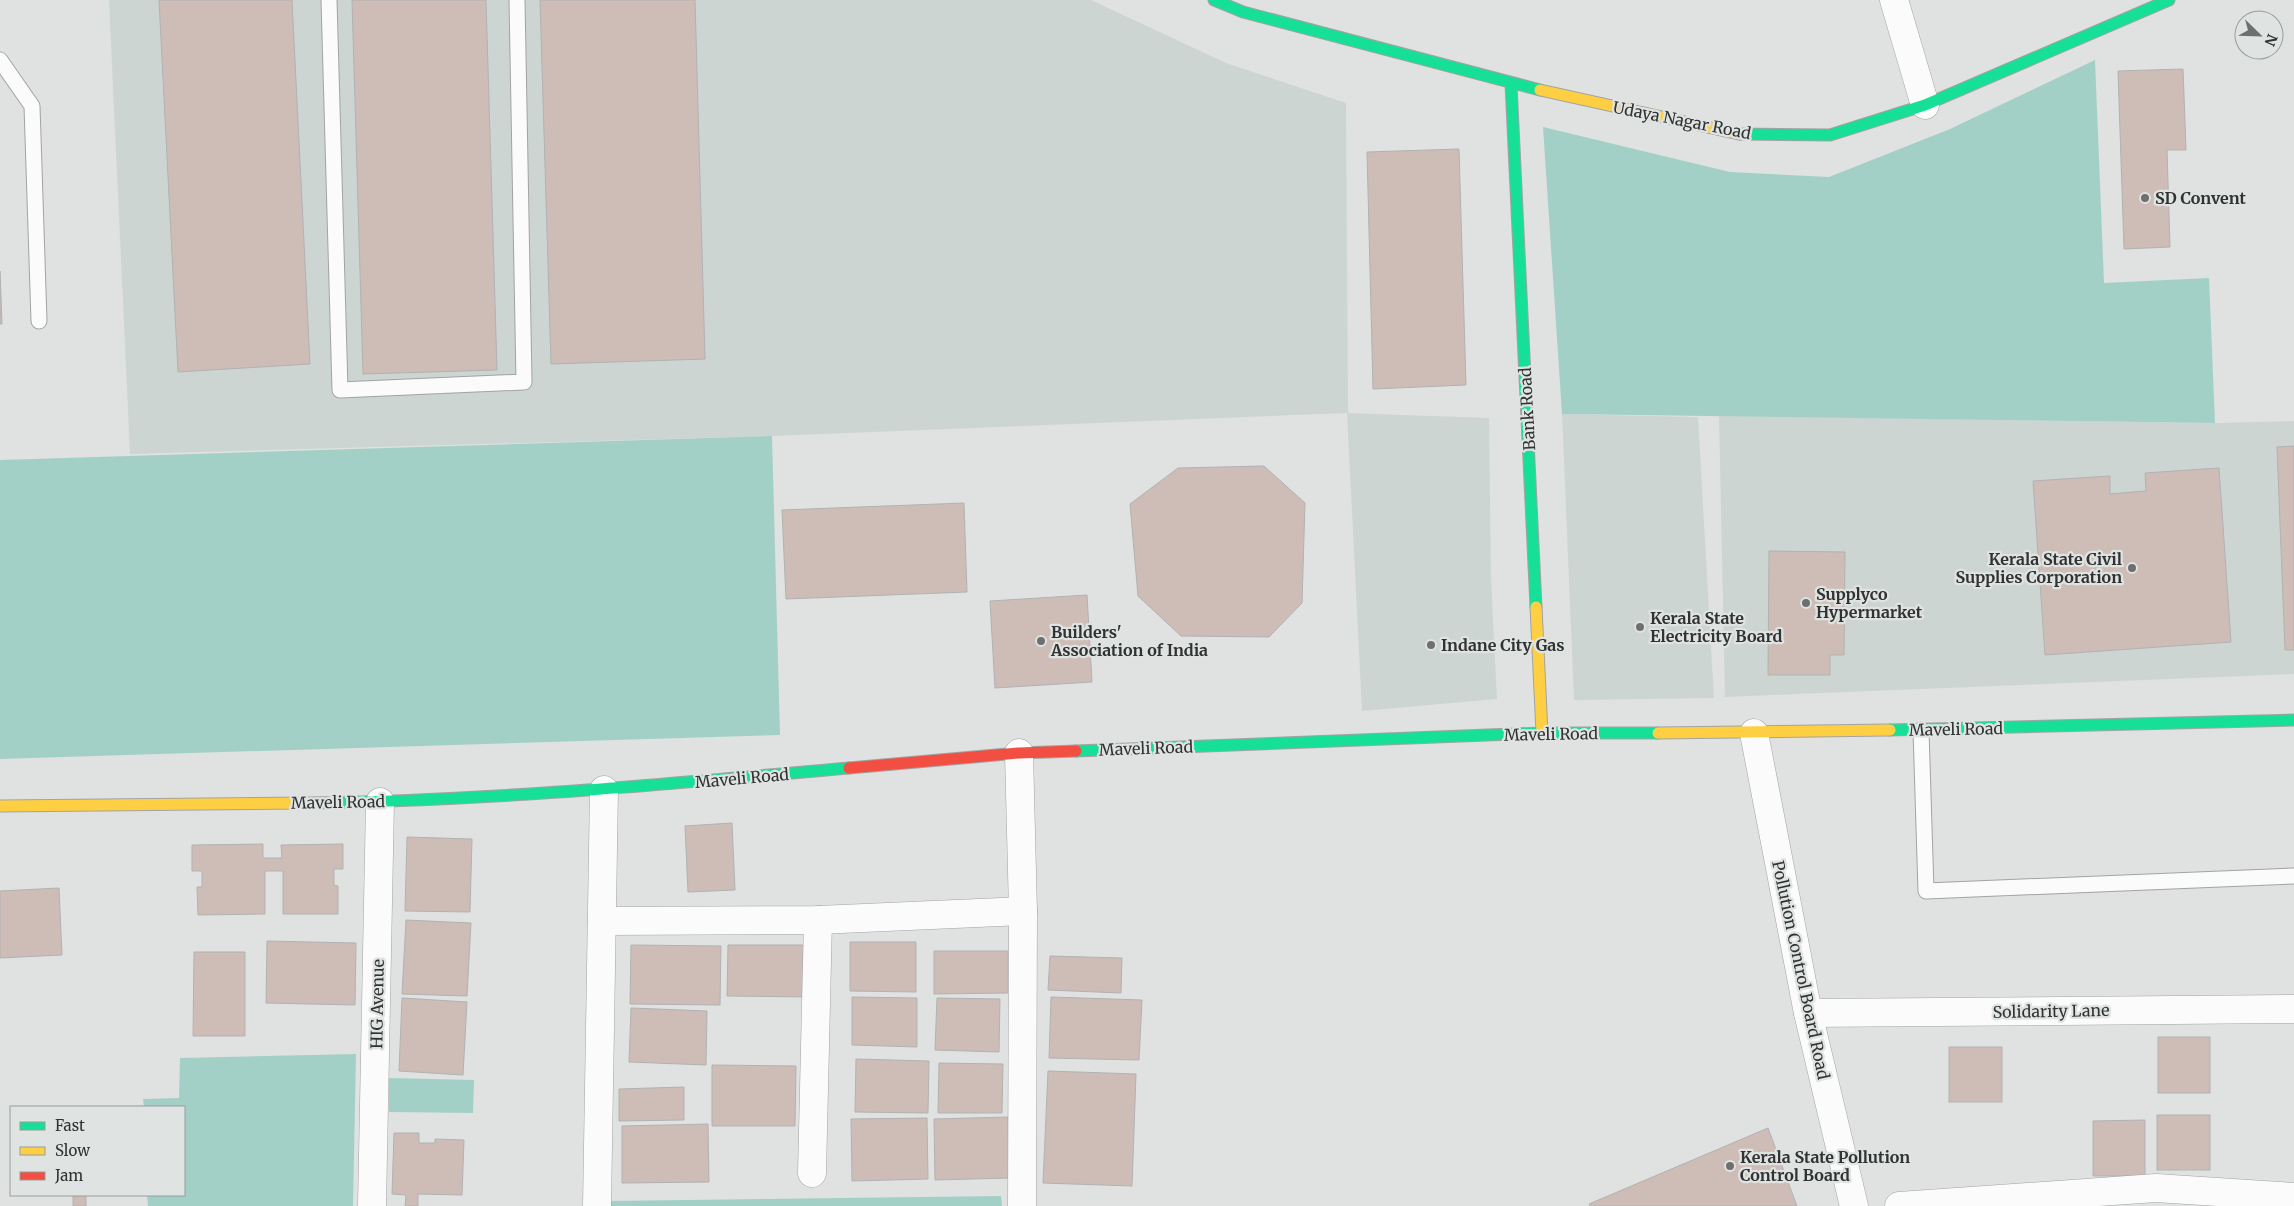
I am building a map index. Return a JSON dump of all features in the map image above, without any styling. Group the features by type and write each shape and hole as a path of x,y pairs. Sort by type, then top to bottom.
{"street":[{"name":"Udaya Nagar Road","path":"1214,0 1243,12 1511,84 1744,135 1830,134 1925,104 2169,0"},
{"path":"1894,0 1925,104"},
{"name":"Bank Road","path":"1511,84 1542,733"},
{"name":"Maveli Road","path":"0,806 380,802 604,790 1019,753 1542,733 1754,733 2294,720"},
{"name":"Pollution Control Board Road","path":"1754,733 1808,1014 1854,1206"},
{"path":"1019,753 1023,910 1022,1206"},
{"path":"596,1206 604,790"},
{"name":"HIG Avenue","path":"372,1206 380,802"},
{"path":"602,922 818,920 1023,910"},
{"path":"812,1173 818,920"},
{"name":"Solidarity Lane","path":"1808,1014 2294,1009"},
{"path":"1899,1206 2156,1188 2294,1197"}],"lane":[{"path":"328,0 340,390 524,382 517,0"},
{"path":"0,60 32,106 39,321"},
{"path":"1921,730 1926,891 2294,876"}],"shaded area":[{"path":"109,0 1091,0 1226,63 1346,103 1348,413 1489,418 1491,577 1497,699 1362,711 1347,413 772,436 130,454"},
{"path":"1562,414 1698,417 1714,698 1574,700"},
{"path":"1719,416 2215,423 2294,421 2294,674 1725,697"}],"green space":[{"path":"2095,60 2104,283 2209,278 2215,423 1562,414 1543,127 1730,172 1829,177 1950,129"},
{"path":"772,436 780,735 0,759 0,460"},
{"path":"356,1054 353,1206 148,1206 147,1196 185,1196 185,1106 144,1106 143,1099 179,1098 180,1058"},
{"path":"389,1078 474,1080 473,1113 389,1112"},
{"path":"1001,1196 1002,1206 609,1206 609,1201"}],"building":[{"path":"159,0 292,0 310,364 178,372"},
{"path":"352,0 486,0 497,370 363,374"},
{"path":"540,0 695,0 705,359 551,364"},
{"name":"SD Convent","path":"2183,69 2186,150 2167,150 2170,247 2124,249 2118,71"},
{"path":"1459,149 1466,385 1373,389 1367,152"},
{"path":"0,271 2,324 0,324"},
{"path":"2294,446 2294,650 2285,650 2277,447"},
{"path":"1264,466 1305,503 1302,603 1269,637 1181,636 1138,596 1130,504 1178,468"},
{"name":"Kerala State Civil Supplies Corporation","path":"2219,468 2231,642 2045,655 2033,481 2110,476 2110,494 2146,491 2145,473"},
{"path":"964,503 967,592 786,599 782,510"},
{"name":"Supplyco Hypermarket","path":"1769,551 1845,552 1844,655 1830,655 1830,675 1768,675"},
{"name":"Builders' Association of India","path":"1087,595 1092,682 995,688 990,601"},
{"path":"732,823 735,890 688,892 685,826"},
{"path":"407,837 472,839 470,912 405,911"},
{"path":"263,844 263,858 282,858 281,845 343,844 343,869 334,869 334,885 338,886 338,914 283,914 283,871 265,871 265,914 198,915 197,887 202,887 202,871 192,871 192,845"},
{"path":"59,888 62,955 0,958 0,891"},
{"path":"406,920 471,923 467,996 402,994"},
{"path":"267,941 356,943 355,1005 266,1003"},
{"path":"850,942 916,942 916,992 850,991"},
{"path":"631,945 721,946 720,1005 630,1004"},
{"path":"728,945 809,945 809,997 727,996"},
{"path":"934,951 1008,951 1008,993 934,994"},
{"path":"194,952 245,952 245,1036 193,1036"},
{"path":"1050,956 1122,958 1121,993 1048,990"},
{"path":"852,997 917,998 917,1047 852,1045"},
{"path":"1051,997 1142,1000 1139,1060 1049,1058"},
{"path":"402,998 467,1002 463,1075 399,1071"},
{"path":"937,998 1000,999 999,1052 935,1050"},
{"path":"631,1008 707,1011 706,1065 629,1062"},
{"path":"2158,1037 2210,1037 2210,1093 2158,1093"},
{"path":"1949,1047 2002,1047 2002,1102 1949,1102"},
{"path":"856,1059 929,1061 928,1113 855,1112"},
{"path":"939,1063 1003,1064 1002,1113 938,1113"},
{"path":"712,1065 796,1066 795,1126 712,1126"},
{"path":"1048,1071 1136,1074 1132,1186 1043,1183"},
{"path":"684,1087 684,1120 619,1121 619,1089"},
{"path":"2157,1115 2210,1115 2210,1170 2157,1170"},
{"path":"1008,1117 1009,1178 935,1180 934,1119"},
{"path":"927,1118 928,1179 852,1181 851,1119"},
{"path":"2145,1120 2145,1176 2093,1176 2093,1121"},
{"path":"708,1124 709,1182 622,1183 622,1126"},
{"name":"Kerala State Pollution Control Board","path":"1768,1128 1797,1206 1590,1206 1589,1204"},
{"path":"394,1133 419,1133 419,1143 435,1143 435,1139 464,1140 462,1195 418,1194 418,1206 405,1206 406,1195 392,1194"},
{"path":"73,1196 86,1196 86,1206 73,1206"}],"traffic: fast":[{"path":"1214,0 1243,12 1540,90"},
{"path":"1739,134 1830,135 1925,105 2169,0"},
{"path":"1511,84 1536,607"},
{"path":"1890,730 2294,720"},
{"path":"1076,751 1542,733 1658,733"},
{"path":"303,803 372,802 508,795 645,786 849,768"}],"traffic: slow":[{"path":"1540,90 1739,134"},
{"path":"1536,607 1542,733"},
{"path":"1658,733 1890,730"},
{"path":"0,806 303,803"}],"traffic: jam":[{"path":"849,768 1019,753 1076,751"}],"place":[{"name":"SD Convent","path":"2145,198"},
{"name":"Kerala State Civil Supplies Corporation","path":"2132,568"},
{"name":"Supplyco Hypermarket","path":"1806,603"},
{"name":"Kerala State Electricity Board","path":"1640,627"},
{"name":"Builders' Association of India","path":"1041,641"},
{"name":"Indane City Gas","path":"1431,645"},
{"name":"Kerala State Pollution Control Board","path":"1730,1166"}]}
